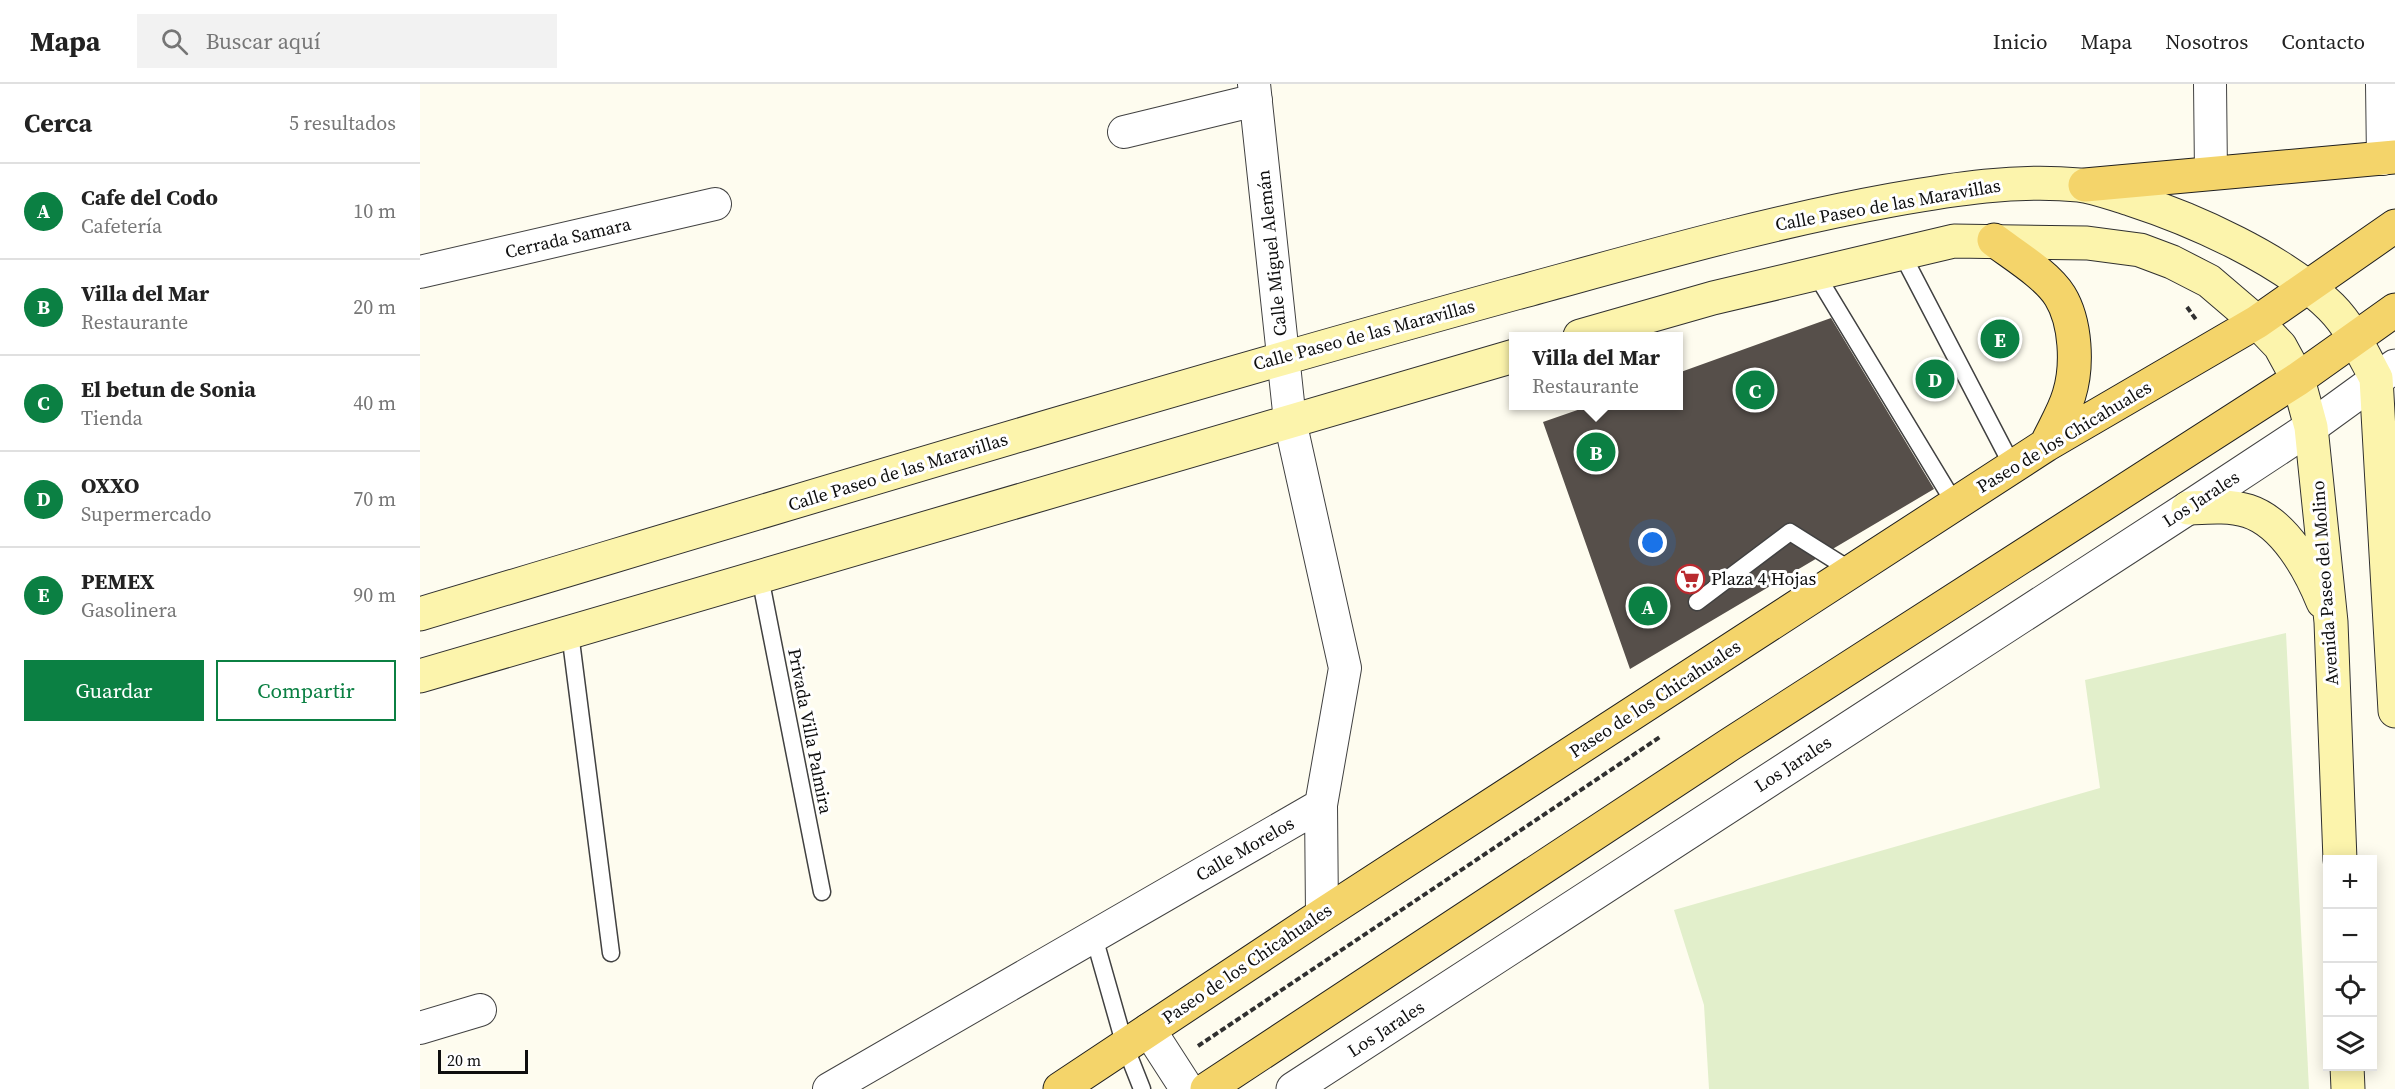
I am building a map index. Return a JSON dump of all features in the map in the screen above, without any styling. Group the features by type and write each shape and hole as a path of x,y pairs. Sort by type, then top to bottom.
{"main road":[{"path":"2085,185 2389,158"},
{"name":"Calle Paseo de las Maravillas","path":"420,614 1282,357 1683,248 1822,213 1939,192 2013,183 2085,185 2150,206 2212,230 2248,249 2307,287"},
{"name":"Paseo de los Chicahuales","path":"1060,1089 1322,915 2046,445 2257,322 2395,226"},
{"path":"1994,240 2028,265 2060,296 2069,319 2075,352 2070,394 2046,445"},
{"path":"1594,332 1713,298 1954,241 1994,240 2087,243 2140,250 2172,262 2209,281 2257,322"},
{"path":"2307,287 2333,309 2355,339 2386,372 2395,711"},
{"path":"1207,1089 1749,732 2298,379 2395,310"},
{"name":"Avenida Paseo del Molino","path":"2257,322 2280,346 2298,379 2302,432 2331,622 2340,855"},
{"path":"420,676 1509,357"},
{"path":"2188,508 2220,507 2249,512 2269,523 2292,547 2315,582 2331,622"},
{"path":"2347,1071 2348,1089"}],"street":[{"path":"2210,84 2211,173"},
{"path":"2382,84 2389,158"},
{"path":"1124,132 1255,92"},
{"name":"Calle Miguel Alemán","path":"1255,92 1290,421"},
{"name":"Cerrada Samara","path":"420,272 715,204"},
{"name":"Los Jarales","path":"1293,1089 2188,508 2302,432 2386,372"},
{"path":"1290,421 1345,668 1321,805 1322,915"},
{"name":"Calle Morelos","path":"829,1089 1321,805"},
{"path":"420,1028 480,1010"},
{"path":"1137,1038 1179,1076"}],"lane":[{"path":"1902,254 2013,467"},
{"path":"1816,274 1955,504"},
{"path":"1697,602 1790,532 1851,571"},
{"name":"Privada Villa Palmira","path":"760,577 822,892"},
{"path":"570,633 611,953"},
{"path":"1094,937 1137,1038 1142,1089"}],"path":[{"path":"1179,1076 1667,732"}],"green space":[{"path":"2286,633 2309,1089 1709,1089 1704,1005 1674,910 2100,788 2085,680"}],"building":[{"name":"Plaza 4 Hojas","path":"1831,318 1934,489 1630,669 1543,422 1578,410 1683,410 1683,371"}],"place":[{"name":"PEMEX","path":"2000,339"},
{"name":"OXXO","path":"1935,379"},
{"name":"El betun de Sonia","path":"1755,390"},
{"name":"Villa del Mar","path":"1596,452"},
{"name":"Plaza 4 Hojas","path":"1690,579"},
{"name":"Cafe del Codo","path":"1648,606"}]}
